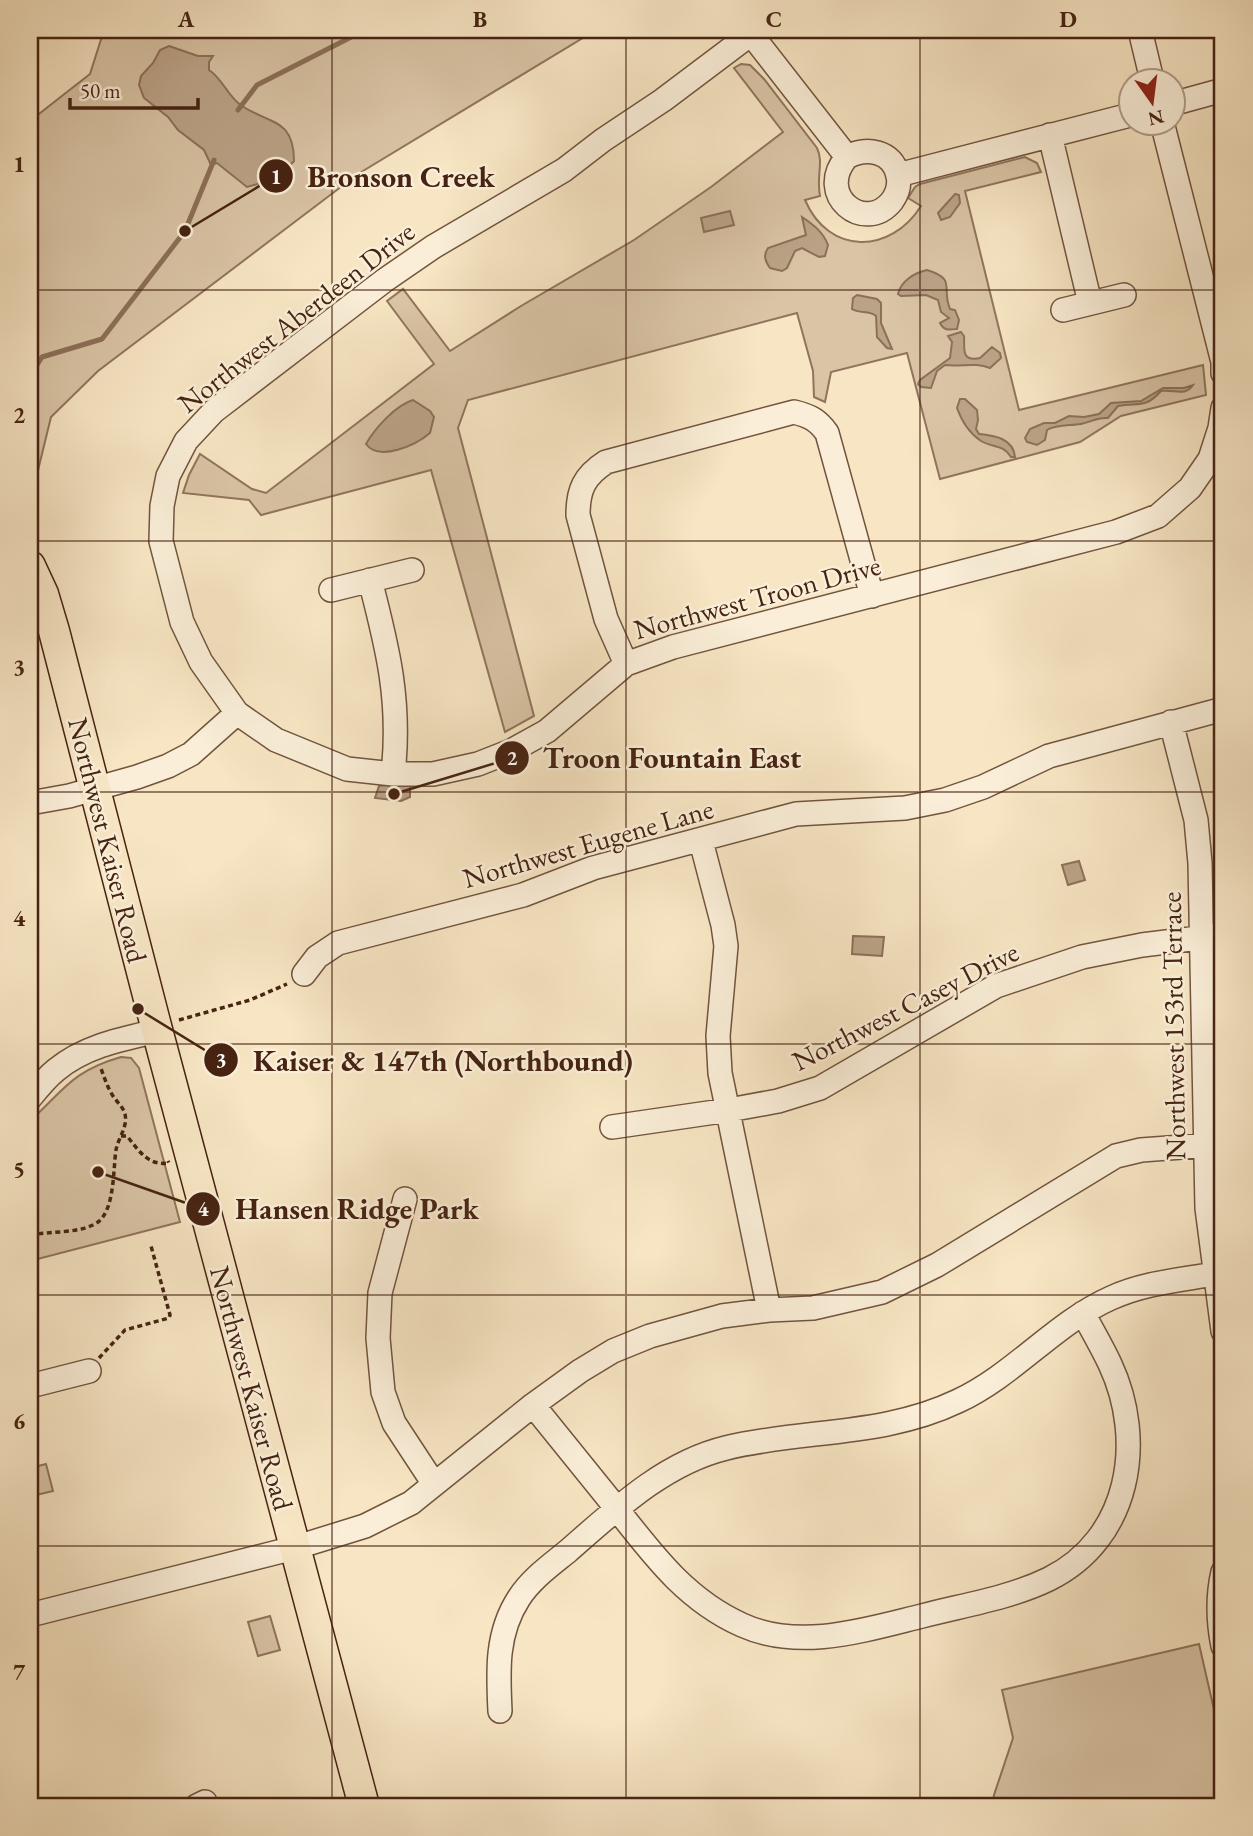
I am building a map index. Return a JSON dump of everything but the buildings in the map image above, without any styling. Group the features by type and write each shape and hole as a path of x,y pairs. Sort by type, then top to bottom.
{"main road":[{"name":"Northwest Kaiser Road","path":"30,566 43,594 54,631 363,1806"}],"street":[{"path":"1140,30 1149,66"},
{"path":"753,32 847,157"},
{"name":"Northwest Aberdeen Drive","path":"237,713 201,662 182,622 161,541 162,506 169,476 186,440 214,411 385,280 433,247 564,170 753,32"},
{"path":"1186,100 1223,90"},
{"path":"898,174 1116,119"},
{"path":"1051,135 1090,303"},
{"path":"1166,136 1223,362 1223,373"},
{"path":"871,150 892,163 898,174 898,187 894,198 886,207 876,213 863,214 851,210 842,202 836,191 835,178 839,166 847,157 858,151 871,150"},
{"path":"1063,310 1124,295"},
{"name":"Northwest Troon Drive","path":"237,713 276,740 347,769 393,774 433,774 478,764 511,751 547,731 626,664 673,647 1116,532 1158,516 1190,488 1210,459 1223,408"},
{"path":"626,664 606,619 578,515 578,498 583,485 591,471 606,462 794,412 809,416 820,422 827,433 872,596"},
{"path":"331,590 412,570"},
{"path":"370,580 386,640 393,681 397,738 393,774"},
{"name":"Northwest Eugene Lane","path":"304,974 317,957 338,943 523,895 593,868 796,814 905,808 945,800 983,787 1049,756 1223,709"},
{"path":"30,803 48,801 137,777 179,760 206,741 237,713"},
{"name":"Northwest 153rd Terrace","path":"1171,722 1196,820 1212,935 1214,1144 1207,1208 1223,1331"},
{"path":"701,841 726,946 718,1036 720,1073 769,1310"},
{"name":"Northwest Casey Drive","path":"612,1127 778,1101 820,1088 996,986 1082,957 1212,935"},
{"path":"30,1098 54,1071 87,1050 157,1029"},
{"path":"30,1615 294,1548 365,1526 411,1503 533,1405 612,1351 650,1336 722,1315 813,1308 882,1292 937,1265 1092,1169 1116,1157 1141,1150 1214,1144"},
{"path":"405,1199 380,1293 378,1338 383,1392 394,1423 434,1484"},
{"path":"500,1711 499,1647 518,1599 535,1579 617,1509 674,1467 724,1448 874,1427 925,1415 958,1402 993,1382 1083,1313 1111,1297 1144,1286 1214,1274"},
{"path":"533,1405 659,1561 690,1594 741,1636 766,1634 816,1637 860,1632 1022,1591 1049,1579 1089,1552 1119,1505 1126,1480 1128,1450 1126,1422 1117,1383 1111,1365 1083,1313"},
{"path":"30,1386 89,1371"},
{"path":"1223,1572 1218,1623 1223,1646"}],"path":[{"path":"157,1029 272,992 304,974"},
{"path":"30,1235 74,1229 100,1221 107,1210 125,1116 111,1092 99,1062 106,1059"},
{"path":"121,1136 127,1136 139,1153 155,1163 169,1163 165,1150"},
{"path":"89,1371 125,1330 169,1318 151,1246"}],"shaded area":[{"path":"104,30 596,30 358,174 98,371 51,417 30,503 30,121 90,74"},
{"path":"169,46 198,56 213,56 209,62 209,70 233,98 252,112 285,129 293,147 294,161 276,179 247,187 217,163 211,165 204,150 144,98 139,85 141,76 160,50"},
{"path":"741,64 750,65 764,79 817,148 820,159 820,196 805,200 816,218 829,231 844,239 861,242 877,240 894,233 908,222 921,206 908,198 920,184 1025,157 1037,163 1041,172 965,191 1019,410 1203,365 1206,395 1121,416 1080,442 940,479 907,353 831,372 825,402 814,397 813,371 797,313 468,400 458,428 534,716 505,732 431,470 261,515 249,500 183,493 189,475 200,454 252,489 266,493 434,364 387,301 403,289 450,351 634,240 711,187 783,132 734,68"},
{"path":"955,194 959,195 960,203 950,217 941,220 938,213"},
{"path":"730,211 734,225 704,232 701,218"},
{"path":"802,217 824,236 828,245 825,256 819,257 802,248 795,251 787,268 782,271 770,268 765,258 768,248 806,235"},
{"path":"927,270 936,273 945,281 950,309 955,310 959,320 957,329 947,329 940,323 949,318 941,312 938,300 926,295 898,294 909,278"},
{"path":"857,295 877,299 881,303 881,323 892,349 887,348 877,337 876,316 852,309 853,298"},
{"path":"961,332 964,336 965,353 969,358 980,358 992,347 1000,353 1001,358 990,368 979,365 945,365 937,371 931,388 921,387 918,384 920,380 950,358 952,342 948,336"},
{"path":"1193,385 1183,392 1161,391 1146,403 1118,406 1108,418 1051,428 1047,430 1045,440 1037,445 1027,442 1025,438 1030,429 1044,423 1055,423 1069,416 1099,414 1111,403 1141,401 1163,388"},
{"path":"960,399 965,399 977,410 976,429 979,434 1007,442 1015,457 1011,457 1001,448 981,441 973,434 957,408"},
{"path":"413,400 430,411 434,417 430,433 416,442 388,452 380,452 366,444 386,418"},
{"path":"379,786 410,786 410,797 401,801 375,798"},
{"path":"1079,861 1085,880 1068,885 1062,865"},
{"path":"853,936 884,937 882,956 852,954"},
{"path":"121,1057 131,1058 139,1068 180,1222 30,1261 30,1121 80,1075 104,1062"},
{"path":"46,1464 53,1491 32,1496 30,1468"},
{"path":"270,1616 280,1650 258,1656 248,1622"},
{"path":"1199,1644 1223,1749 1223,1806 992,1806 1013,1738 1002,1690"}],"waterway":[{"path":"238,110 257,85 365,30"},
{"path":"30,376 42,357 102,339 185,231 214,160"}],"place":[{"name":"Bronson Creek","path":"185,231"},
{"name":"Troon Fountain East","path":"394,794"},
{"name":"Kaiser & 147th (Northbound)","path":"138,1009"},
{"name":"Hansen Ridge Park","path":"98,1172"}]}
